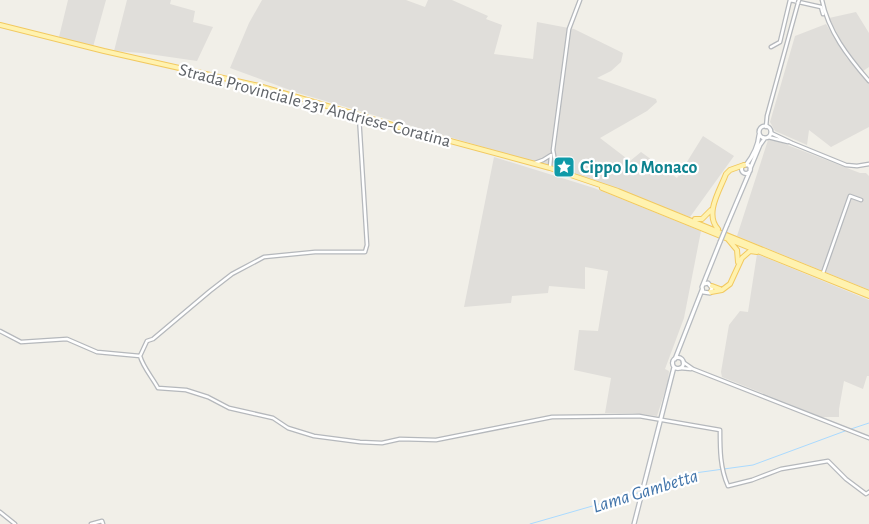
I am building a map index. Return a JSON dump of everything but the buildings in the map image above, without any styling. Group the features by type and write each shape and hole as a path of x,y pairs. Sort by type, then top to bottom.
{"main road":[{"name":"Strada Provinciale 231 Andriese-Coratina","path":"0,25 250,84 550,168 618,191 686,218 770,255 869,294"},
{"path":"766,127 770,129 771,132 760,145 746,172 741,169 755,150 761,128 766,127"},
{"path":"759,134 761,137 767,138"},
{"path":"738,264 737,250 727,236 716,227 712,217 713,208 726,174 745,165"},
{"path":"634,524 674,367 672,362 675,359 710,270 749,166 745,165"},
{"path":"733,170 746,172"},
{"name":"Strada Provinciale 231 Andriese-Coratina","path":"570,175 823,273 869,294"},
{"path":"686,218 702,219 713,208"},
{"path":"702,290 704,292 722,290 730,284 738,264 750,251 770,255"},
{"path":"696,303 710,290 710,270"},
{"path":"704,284 710,290"},
{"path":"671,378 683,366 679,347"},
{"path":"675,359 679,358 683,361"},
{"path":"674,367 680,369"}],"street":[{"path":"550,168 554,158 569,29 580,0"},
{"path":"770,47 780,42 790,0 821,7 849,58 869,81"},
{"path":"822,0 825,17"},
{"path":"766,127 767,116 799,1"},
{"path":"359,116 366,236 365,252 315,252 264,257 232,274 147,342 140,356 142,363 158,388 194,392 229,408 273,418 288,428 314,436 360,442 382,443 400,439 436,440 552,417 639,416 720,430 720,452 728,486 752,480 781,469 828,461 846,479 866,494 869,492"},
{"path":"771,132 792,143 846,165 869,164"},
{"path":"767,138 792,143"},
{"path":"550,168 551,155 554,150"},
{"path":"531,163 541,161 551,155"},
{"path":"554,158 564,173"},
{"path":"823,273 850,196 862,200"},
{"path":"0,331 22,342 67,339 97,352 140,356"},
{"path":"683,361 693,370"},
{"path":"680,369 693,370 869,438"},
{"path":"0,512 14,524"},
{"path":"92,524 102,521 103,524"}],"shaded area":[{"path":"68,0 106,0 93,47 59,37"},
{"path":"127,0 171,0 170,4 195,11 193,22 213,27 197,61 114,51"},
{"path":"262,0 406,0 425,7 428,0 452,0 488,16 486,19 502,25 494,54 533,59 537,22 574,29 623,53 621,62 611,71 597,78 656,99 657,102 647,111 600,138 630,161 641,152 677,178 703,136 734,156 690,217 566,171 298,93 230,68 249,23"},
{"path":"856,12 869,33 869,67 863,71 850,57 829,18"},
{"path":"826,24 846,57 869,84 869,127 831,147 809,130 807,145 775,131 770,122 795,36"},
{"path":"772,139 860,173 866,173 869,176 869,290 737,236 768,140"},
{"path":"494,157 594,188 701,231 684,318 665,369 669,371 668,382 657,416 633,413 605,413 611,378 574,370 579,330 598,331 608,271 585,267 585,289 549,286 548,293 512,296 511,303 464,307"},
{"path":"757,254 869,300 869,376 867,376 863,389 844,381 839,417 822,417 722,377 721,372 729,325 740,311 748,312"}],"waterway":[{"name":"Lama Gambetta","path":"851,429 869,423"},
{"name":"Lama Gambetta","path":"530,524 641,492 680,475 753,465 845,431"}],"place":[{"name":"Cippo lo Monaco","path":"564,167"}]}
